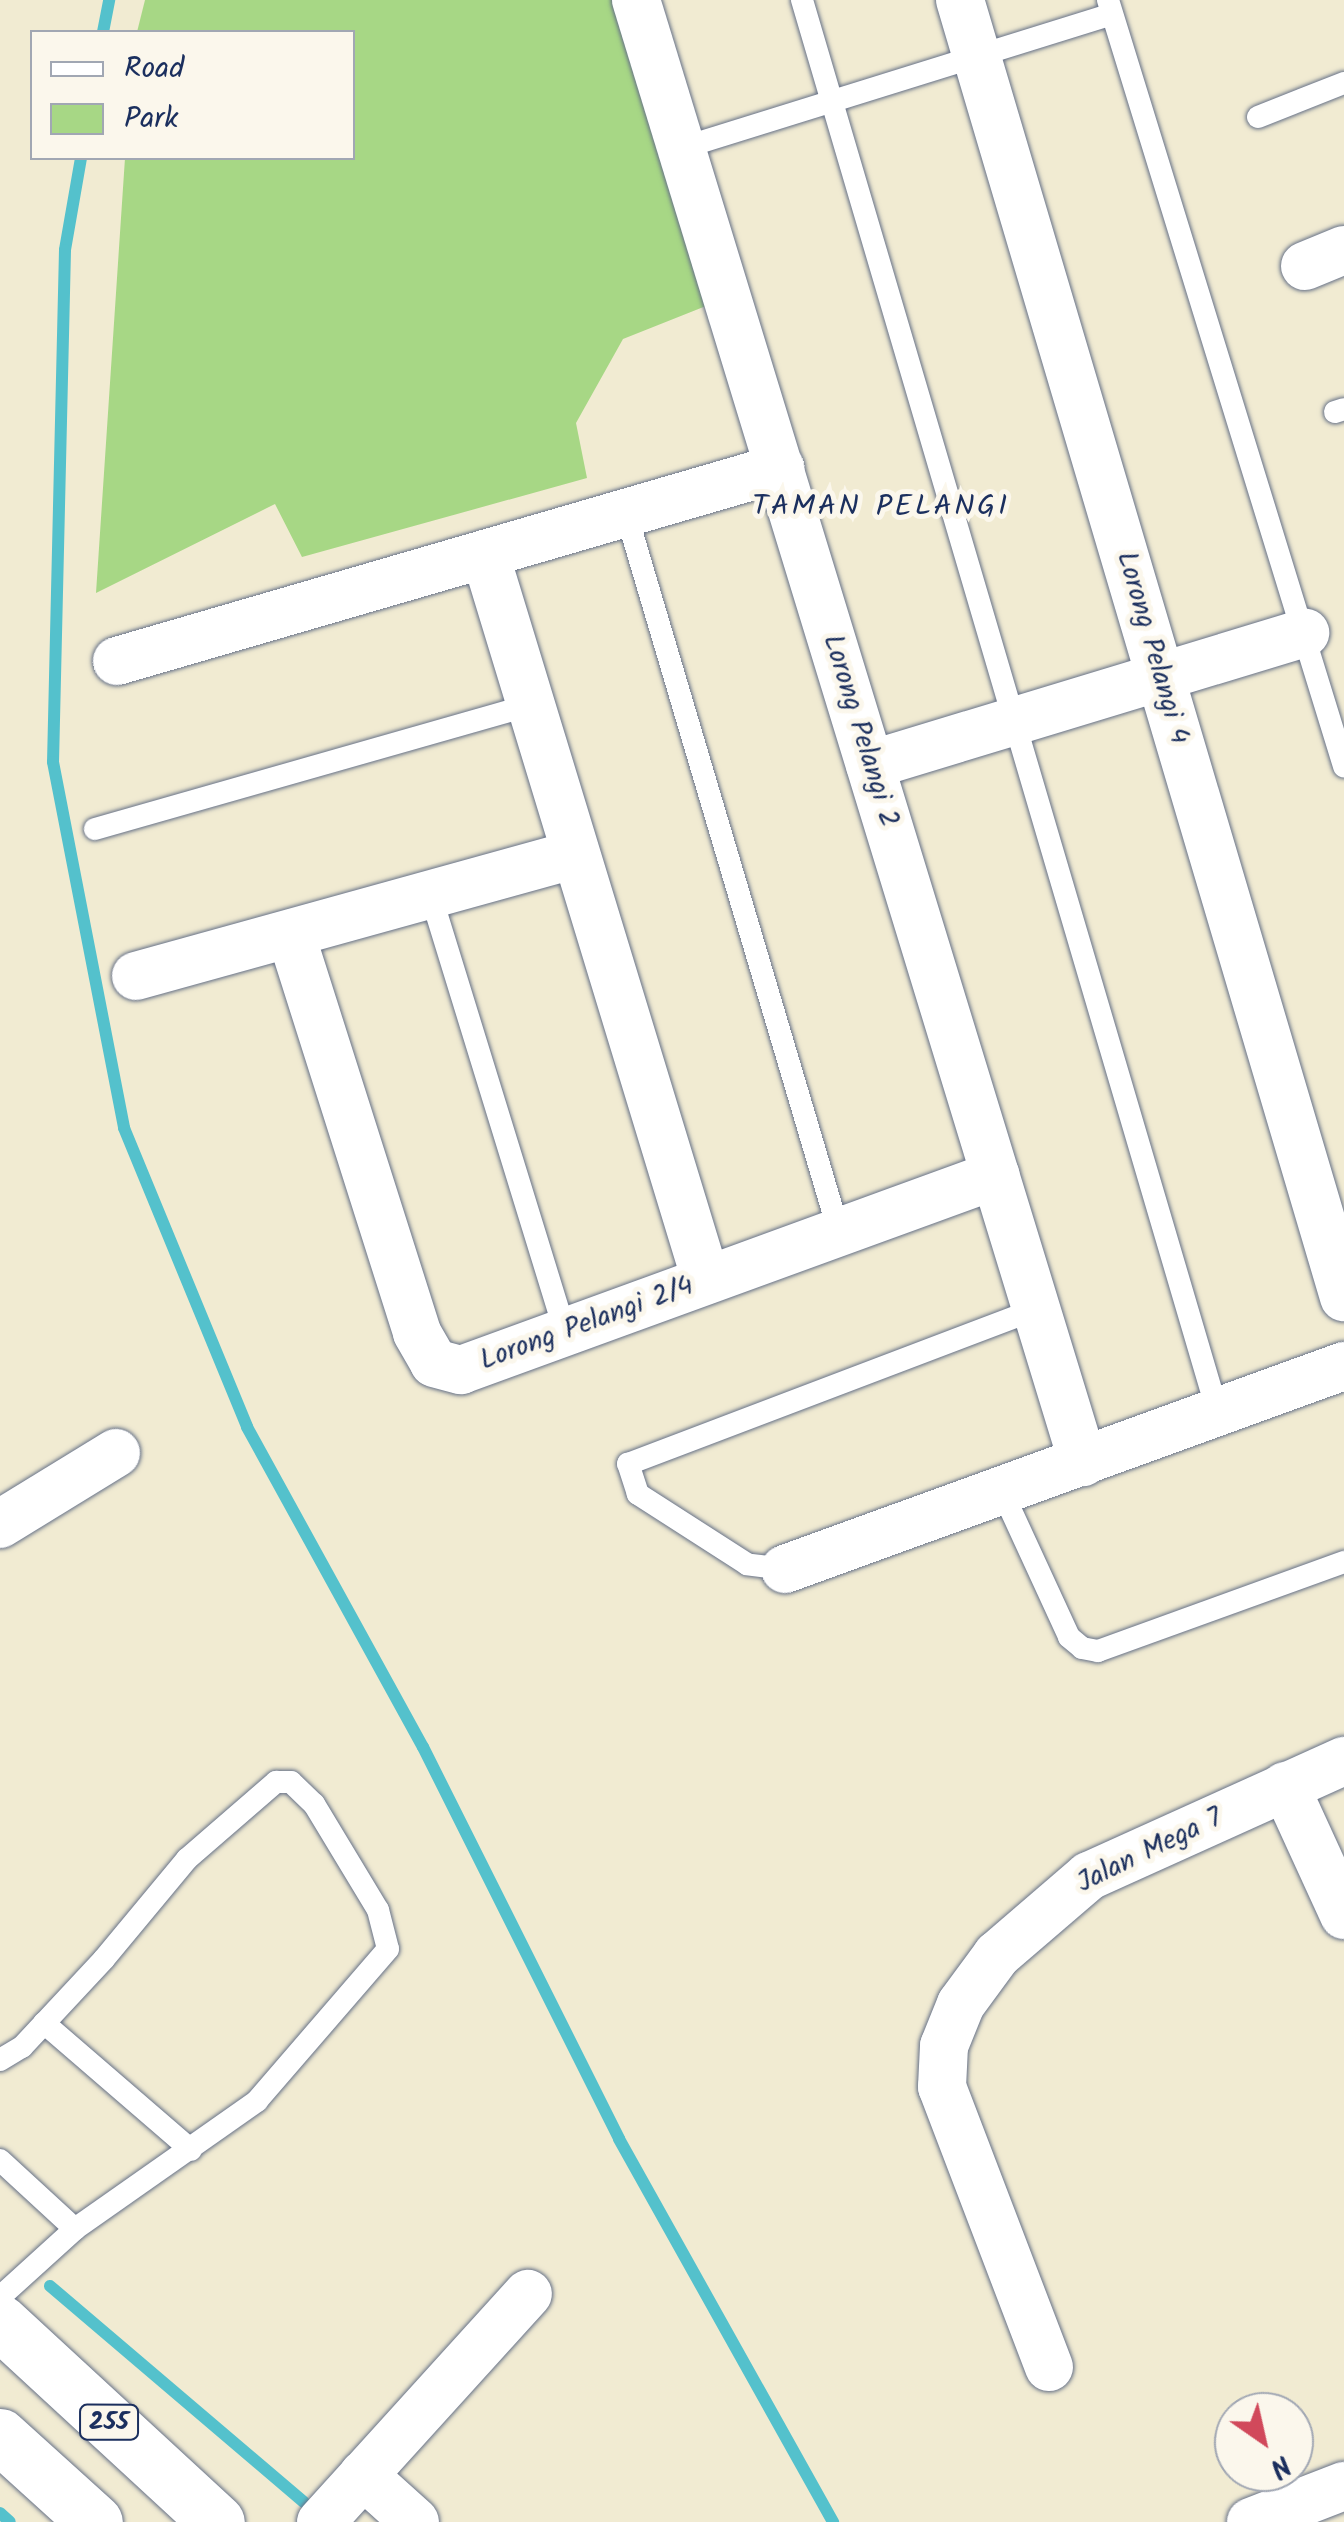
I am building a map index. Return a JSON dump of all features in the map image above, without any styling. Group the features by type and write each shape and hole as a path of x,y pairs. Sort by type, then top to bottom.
{"main road":[{"name":"255","path":"0,2322 218,2522"},
{"path":"0,2436 95,2522"}],"street":[{"name":"Lorong Pelangi 2","path":"636,0 1083,1462"},
{"name":"Lorong Pelangi 4","path":"960,0 1344,1297"},
{"path":"116,661 780,468"},
{"path":"485,554 573,855 706,1280"},
{"path":"870,765 1305,633"},
{"path":"136,976 573,855"},
{"name":"Lorong Pelangi 2/4","path":"290,935 417,1333 434,1363 461,1370 996,1175"},
{"path":"784,1569 1344,1366"},
{"path":"0,1524 116,1453"},
{"name":"Jalan Mega 7","path":"1049,2367 942,2087 944,2046 961,2004 997,1955 1089,1876 1344,1760"},
{"path":"1285,1786 1328,1892 1344,1915"},
{"path":"321,2522 528,2294"},
{"path":"363,2475 414,2522"},
{"path":"1251,2522 1344,2486"}],"lane":[{"path":"802,0 1218,1413"},
{"path":"682,148 977,56 1109,7 1344,766"},
{"path":"1258,117 1344,82"},
{"path":"626,513 839,1232"},
{"path":"95,829 530,705"},
{"path":"431,896 566,1334"},
{"path":"784,1569 746,1564 638,1494 628,1464 1036,1309"},
{"path":"1002,1491 1069,1636 1082,1648 1098,1651 1344,1562"},
{"path":"0,2060 44,2023 200,1847 262,1790 291,1782 358,1870 388,1950 258,2101 75,2228 0,2298"},
{"path":"44,2023 191,2150"},
{"path":"0,2160 75,2228"}],"green space":[{"path":"145,0 626,0 711,304 623,339 576,423 587,478 302,557 275,504 96,593 125,160 355,160 355,30 138,30"}],"waterway":[{"path":"103,30 109,0"},
{"path":"81,160 65,250 53,762 124,1128 247,1427 423,1747 619,2139 833,2522"},
{"path":"50,2286 304,2502"},
{"path":"0,2513 10,2522"}],"district":[{"name":"TAMAN PELANGI","path":"881,507"}]}
